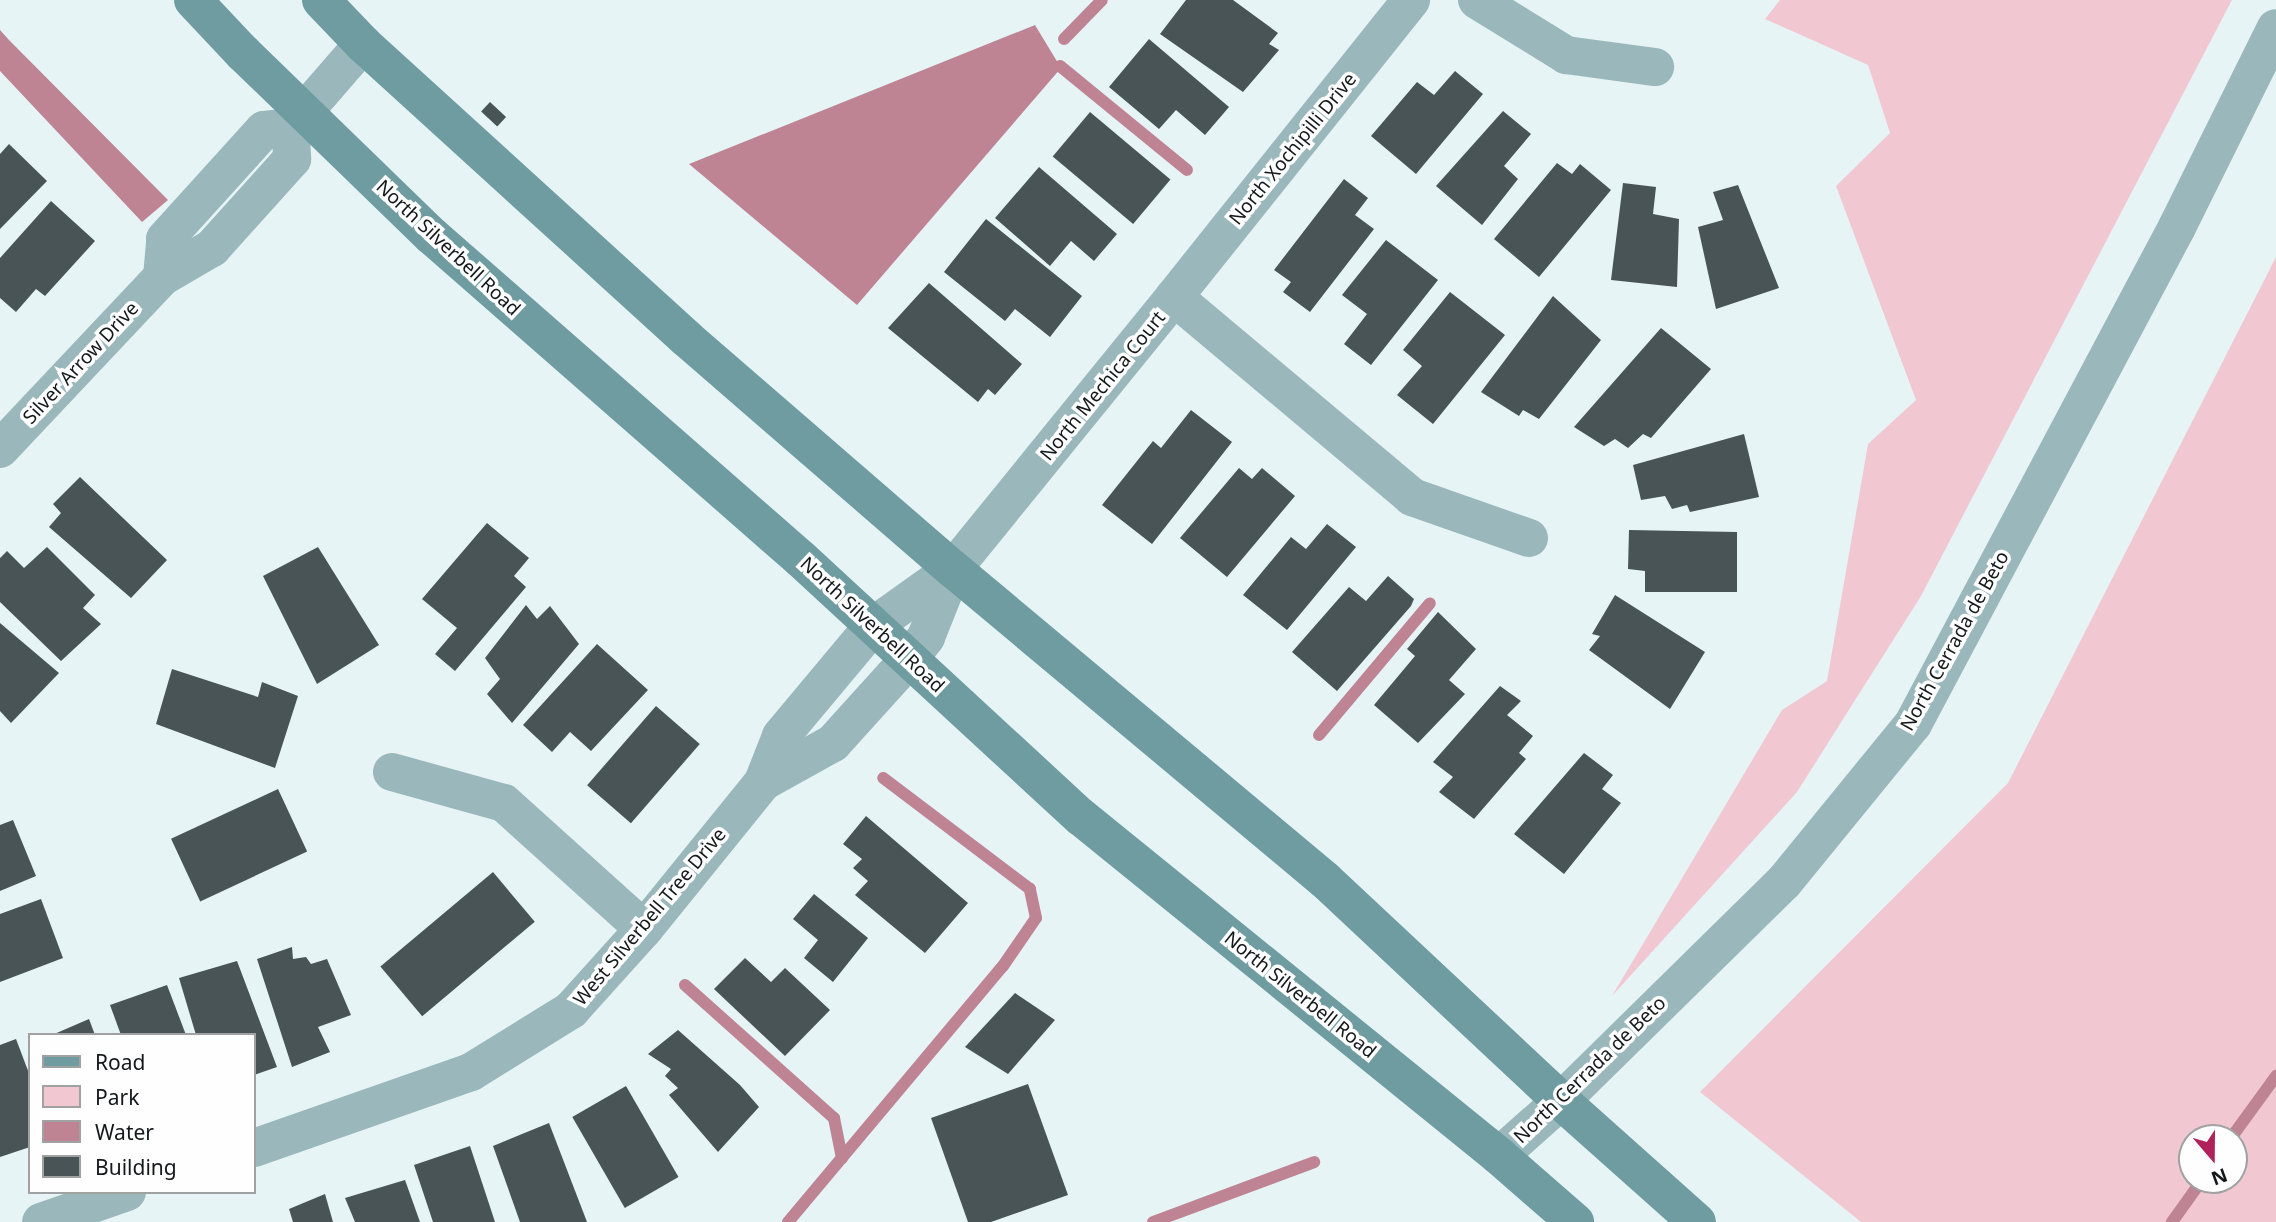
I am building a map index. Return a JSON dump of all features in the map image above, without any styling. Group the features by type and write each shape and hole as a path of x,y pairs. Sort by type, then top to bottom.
{"main road":[{"name":"North Silverbell Road","path":"193,0 298,120 801,559 1081,817 1499,1156 1574,1222"},
{"path":"321,0 363,44 686,338 953,569 1325,880 1561,1101 1697,1222"}],"street":[{"name":"North Xochipilli Drive","path":"1174,297 1411,0"},
{"path":"1478,0 1566,55 1655,67"},
{"name":"North Cerrada de Beto","path":"1499,1156 1561,1101 1784,882 1913,724 2178,227 2276,28"},
{"path":"298,120 363,44"},
{"name":"Silver Arrow Drive","path":"9,424 162,277 165,239 264,130 298,120"},
{"name":"North Mechica Court","path":"909,659 926,637 953,569 1174,297 1412,497 1529,538"},
{"path":"873,626 953,569"},
{"name":"West Silverbell Tree Drive","path":"256,1147 471,1073 571,1010 644,929 762,782 781,736 873,626"},
{"name":"West Silverbell Tree Drive","path":"762,782 833,743 909,659"},
{"path":"392,772 504,803 644,929"},
{"path":"41,1222 121,1194"}],"green space":[{"path":"1780,0 2232,0 1921,596 1797,792 1612,996 1782,710 1827,681 1868,444 1916,400 1836,186 1890,133 1868,65 1765,19"},
{"path":"2276,257 2276,1222 1861,1222 1700,1092 2008,783"}],"water":[{"path":"1035,25 1061,68 857,305 689,164"},
{"path":"0,30 168,200 142,222 0,71"}],"building":[{"path":"1186,0 1233,0 1278,33 1269,44 1279,50 1243,92 1160,34"},
{"path":"1149,39 1229,107 1205,135 1176,110 1159,129 1109,87"},
{"path":"1455,71 1483,94 1416,174 1371,136 1417,82 1434,95"},
{"path":"490,102 506,117 497,127 481,112"},
{"path":"1503,111 1531,134 1504,166 1518,179 1482,225 1436,186"},
{"path":"1090,112 1170,179 1133,224 1053,156"},
{"path":"9,144 47,181 0,229 0,154"},
{"path":"1557,163 1572,174 1580,164 1611,190 1539,277 1494,239"},
{"path":"1039,167 1117,234 1094,261 1071,241 1050,266 995,218"},
{"path":"1344,179 1368,198 1355,215 1374,229 1310,312 1283,292 1291,282 1274,270"},
{"path":"1623,183 1656,187 1653,214 1679,219 1677,287 1611,280"},
{"path":"1738,185 1779,288 1716,309 1698,227 1723,220 1713,192"},
{"path":"51,201 95,241 45,296 36,289 16,312 0,298 0,258"},
{"path":"986,219 1082,296 1050,337 1015,309 1005,321 944,272"},
{"path":"1386,240 1438,280 1371,365 1344,344 1367,314 1342,295"},
{"path":"929,283 1022,364 995,395 988,389 978,402 888,328"},
{"path":"1450,292 1505,335 1433,424 1397,395 1422,366 1403,350"},
{"path":"1553,296 1601,340 1539,419 1523,410 1519,416 1481,392"},
{"path":"1661,328 1711,369 1651,438 1643,434 1628,448 1615,439 1604,446 1574,427"},
{"path":"1191,410 1232,442 1152,544 1102,505 1153,441 1161,448"},
{"path":"1744,434 1759,497 1690,512 1687,505 1672,509 1665,496 1641,500 1633,465"},
{"path":"1239,468 1252,479 1262,468 1295,496 1227,577 1180,538"},
{"path":"80,477 167,560 131,598 49,527 61,513 53,504"},
{"path":"487,523 529,558 514,576 526,587 455,671 435,654 457,628 422,599"},
{"path":"1327,524 1356,547 1287,630 1243,595 1291,537 1306,549"},
{"path":"1629,530 1737,532 1737,592 1645,592 1645,571 1628,569"},
{"path":"47,547 95,595 83,608 101,624 61,661 0,602 0,558 7,551 24,568"},
{"path":"318,547 379,645 317,684 263,576"},
{"path":"1388,576 1414,599 1411,606 1337,691 1292,652 1349,587 1366,601"},
{"path":"1615,595 1705,652 1670,709 1589,650 1600,636 1592,634"},
{"path":"526,605 537,619 550,606 579,644 512,723 487,694 500,679 485,658"},
{"path":"1438,612 1476,649 1449,680 1465,694 1418,743 1374,705 1415,656 1407,649"},
{"path":"0,623 59,673 11,723 0,711"},
{"path":"597,644 648,690 591,751 570,732 552,752 523,725"},
{"path":"172,669 258,697 262,682 298,696 275,768 156,724"},
{"path":"1500,686 1521,701 1507,715 1533,736 1519,753 1526,759 1474,819 1439,792 1453,777 1433,762"},
{"path":"656,706 700,744 631,823 587,785"},
{"path":"1584,753 1613,775 1602,789 1621,803 1564,874 1514,834"},
{"path":"278,789 307,852 200,901 171,839"},
{"path":"866,816 968,903 925,953 855,895 868,881 853,868 862,859 843,844"},
{"path":"13,820 36,876 0,891 0,825"},
{"path":"493,872 535,922 422,1016 380,966"},
{"path":"814,894 868,938 833,982 804,958 818,940 793,919"},
{"path":"41,899 63,958 0,982 0,914"},
{"path":"292,947 293,959 306,957 311,964 327,959 351,1015 318,1027 330,1052 292,1067 257,959"},
{"path":"745,958 771,982 785,968 830,1010 785,1056 714,989"},
{"path":"237,961 277,1067 256,1074 256,1033 195,1033 179,978"},
{"path":"167,985 185,1033 120,1033 110,1005"},
{"path":"1015,993 1055,1020 1008,1074 965,1047"},
{"path":"89,1019 94,1033 57,1033"},
{"path":"678,1030 740,1085 759,1107 718,1152 669,1095 678,1088 665,1076 671,1069 648,1054"},
{"path":"16,1039 28,1071 28,1148 0,1157 0,1045"},
{"path":"1028,1084 1068,1195 991,1222 968,1222 931,1118"},
{"path":"626,1086 678,1177 625,1208 572,1117"},
{"path":"549,1123 587,1222 520,1222 493,1146"},
{"path":"470,1146 495,1222 433,1222 414,1165"},
{"path":"405,1180 420,1222 355,1222 345,1198"},
{"path":"325,1194 333,1222 293,1222 289,1209"}],"waterway":[{"path":"1064,39 1102,0"},
{"path":"1060,66 1187,170"},
{"path":"1319,735 1430,603"},
{"path":"788,1222 1003,966 1036,918 1030,889 883,778"},
{"path":"685,985 834,1118 842,1158"},
{"path":"2241,1124 2276,1076"},
{"path":"1153,1222 1314,1162"},
{"path":"2172,1222 2192,1194"}]}
